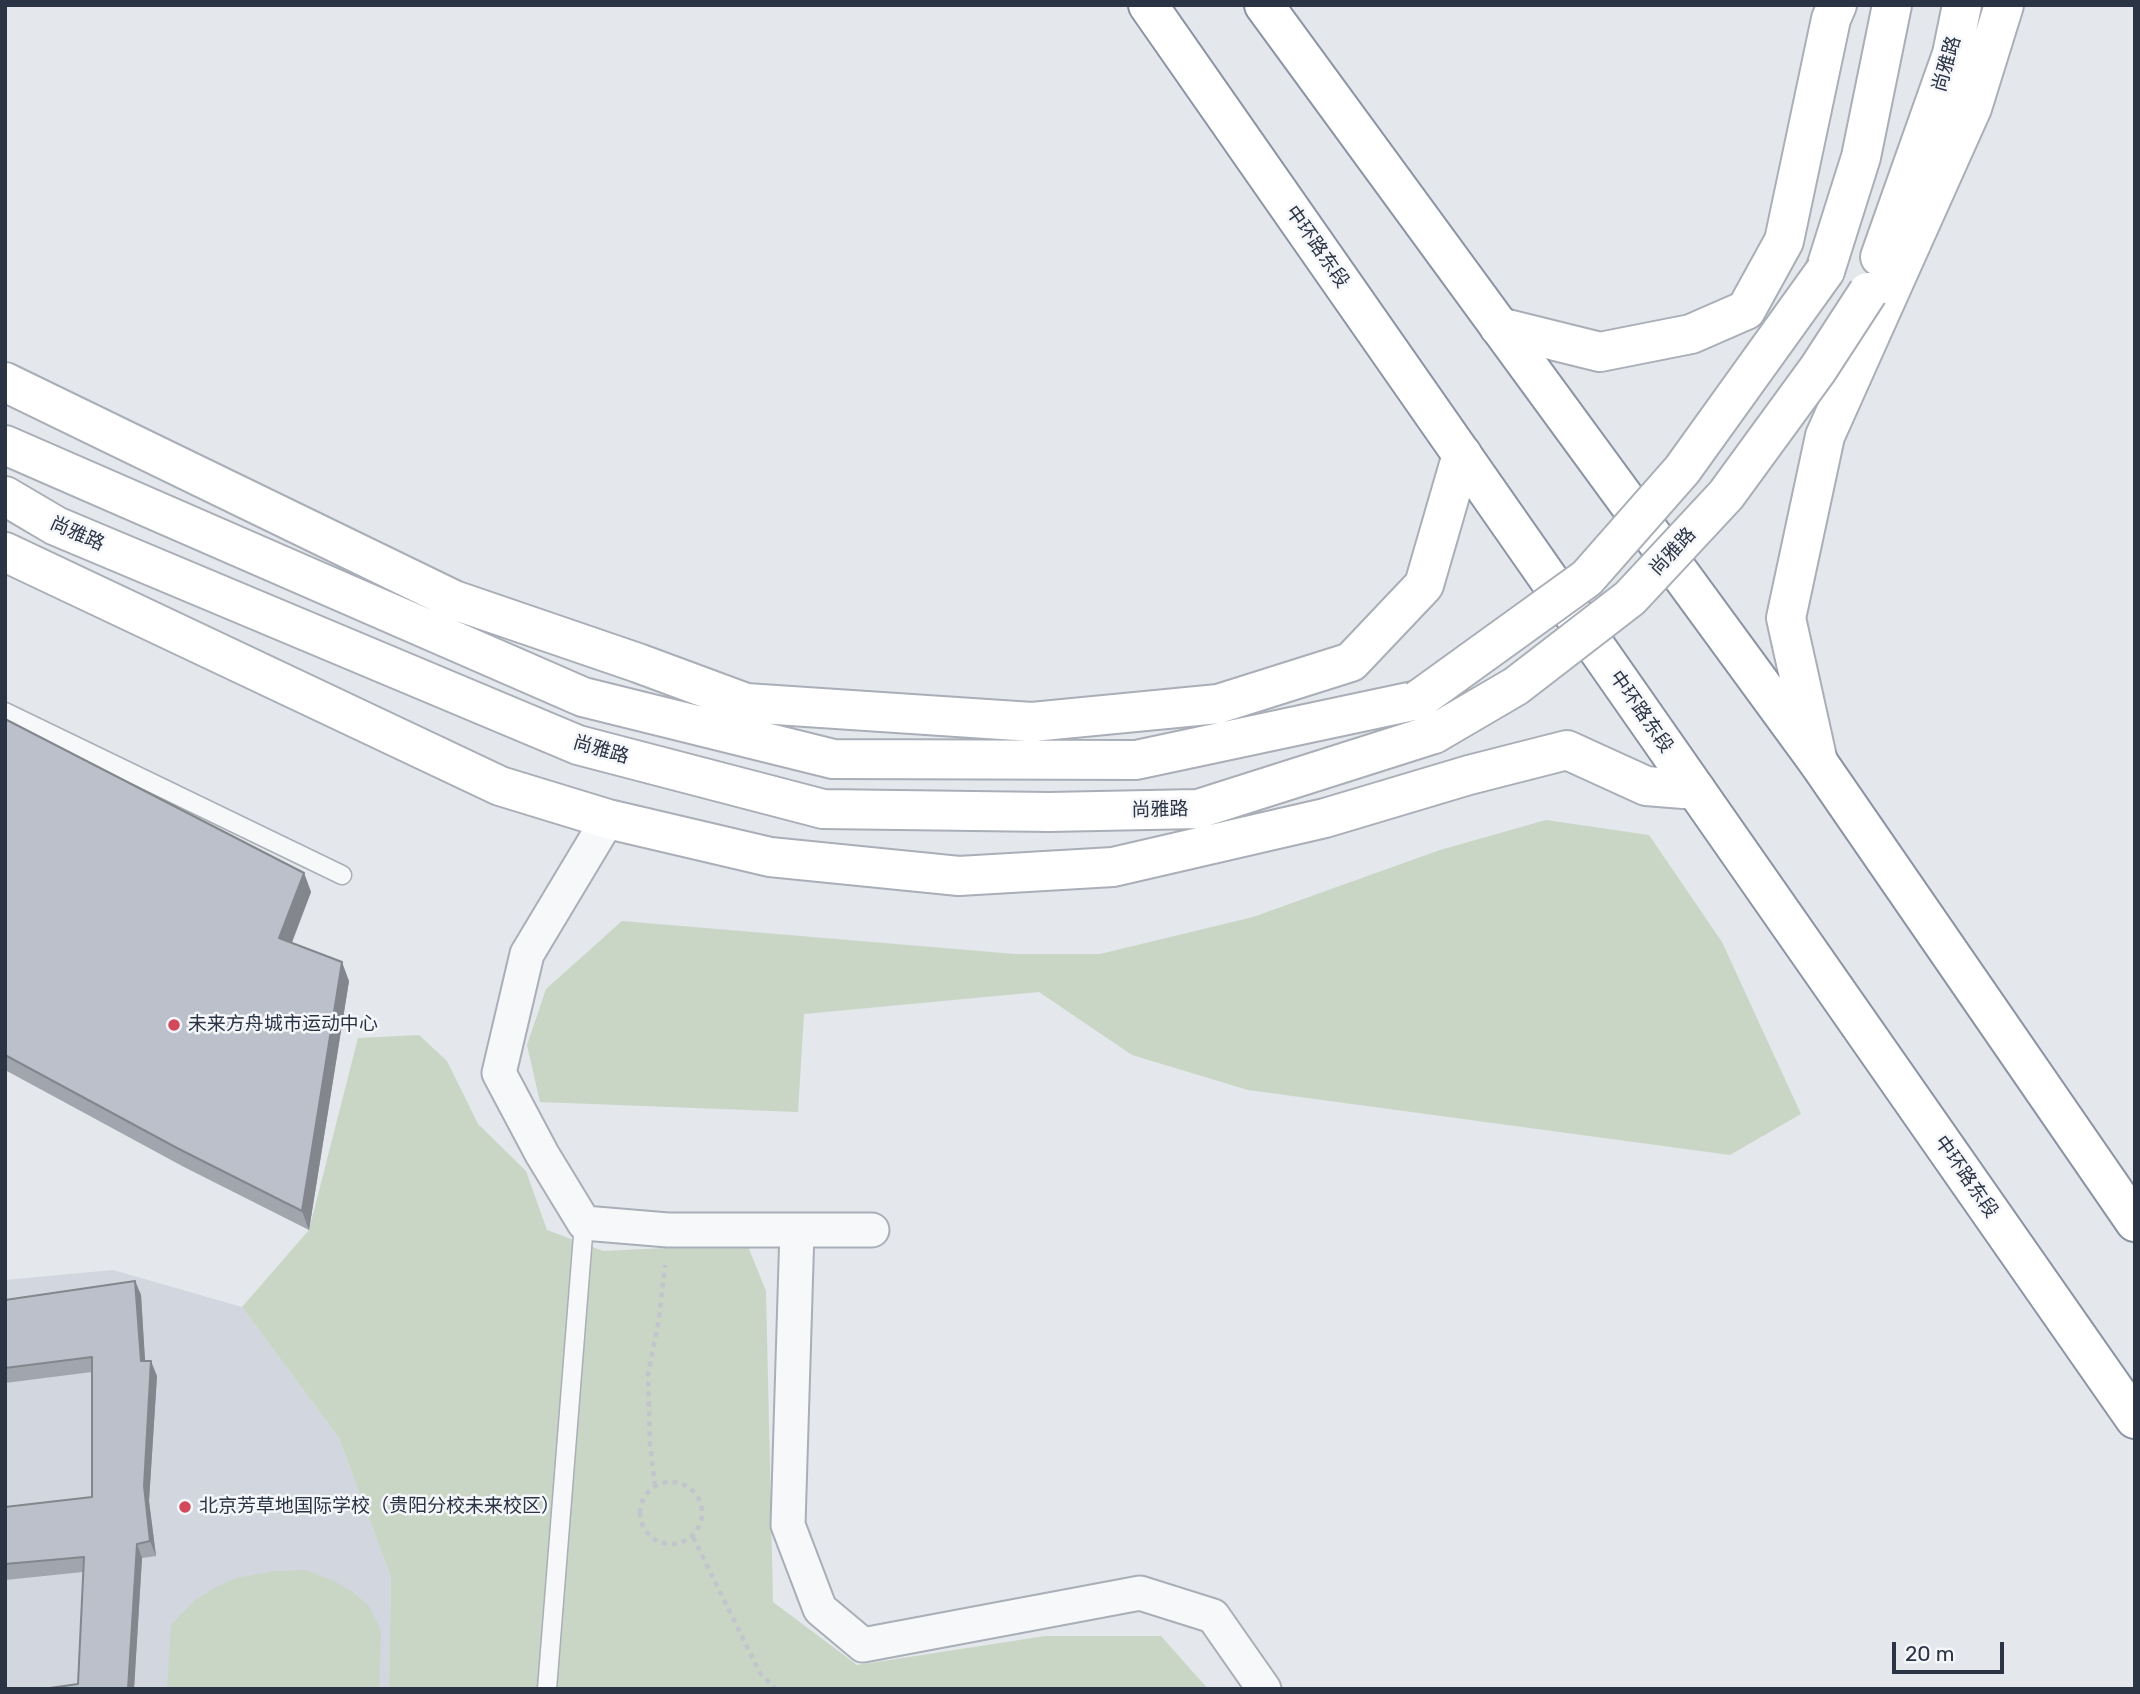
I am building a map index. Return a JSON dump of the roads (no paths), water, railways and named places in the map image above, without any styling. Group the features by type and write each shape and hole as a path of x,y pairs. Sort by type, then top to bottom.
{"main road":[{"name":"中环路东段","path":"1148,5 2135,1419"},
{"path":"1264,5 1818,762 2135,1222"},
{"path":"1499,327 1600,352 1691,334 1746,310 1784,241 1831,19 1838,5"},
{"path":"5,445 583,697 833,759 1136,760 1418,700 1587,578 1682,470 1825,271 1861,158 1892,5"},
{"name":"尚雅路","path":"5,496 56,526 578,745 823,809 1049,813 1198,809 1434,734 1516,686 1630,598 1726,495 1818,369 1868,292 1952,54 1962,5"},
{"path":"1818,762 1786,618 1825,436 1972,108 2004,5"},
{"path":"5,382 454,600 746,703 1032,722 1218,704 1352,662 1424,585 1462,454"},
{"path":"5,552 500,786 608,819 770,857 959,876 1113,867 1325,818 1469,775 1566,750 1646,786 1696,790"}],"street":[{"path":"608,819 527,954 499,1073 542,1154 584,1223 668,1230 872,1230"},
{"path":"797,1230 788,1525 820,1609 863,1645 1140,1593 1213,1616 1264,1689"}],"lane":[{"path":"5,712 342,875"},
{"path":"547,1689 584,1223"}],"place":[{"name":"未来方舟城市运动中心","path":"174,1025"},
{"name":"北京芳草地国际学校（贵阳分校未来校区）","path":"185,1507"}]}
